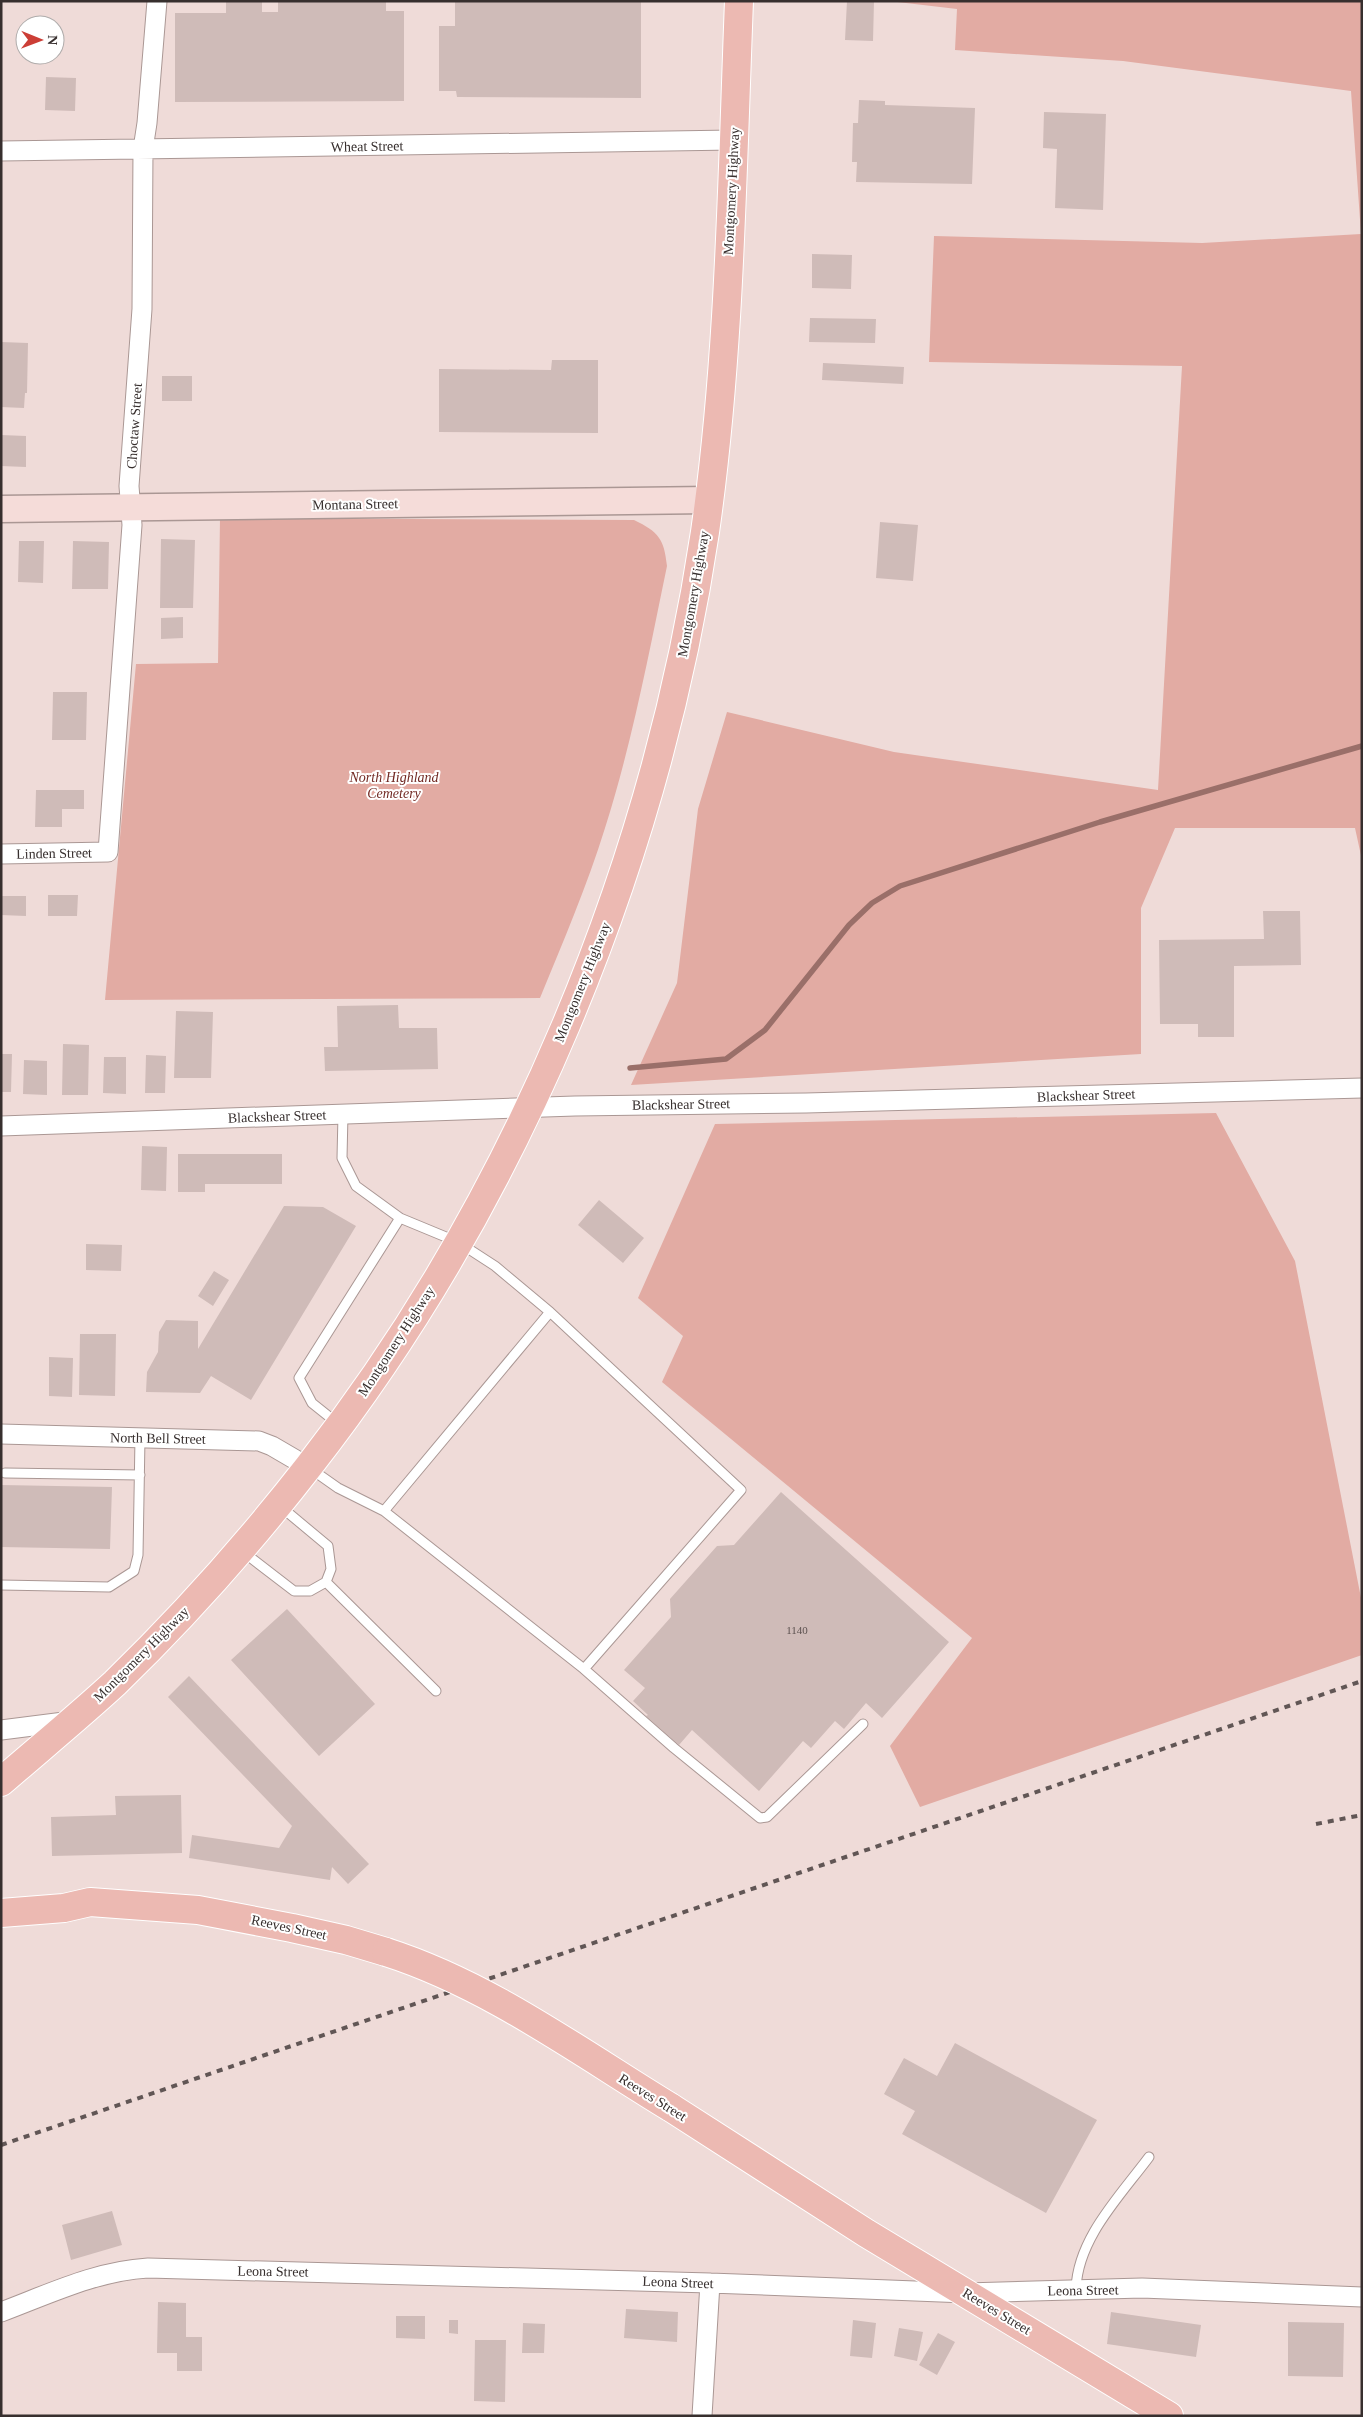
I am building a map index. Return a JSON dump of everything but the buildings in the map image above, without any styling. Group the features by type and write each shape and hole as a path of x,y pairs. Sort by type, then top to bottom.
{"main road":[{"name":"Montgomery Highway","path":"1,1782 114,1683 167,1630 240,1549 308,1467 340,1425 412,1319 458,1242 531,1108 612,907 646,800 674,698 687,635 709,500 725,323 739,1"},
{"name":"Reeves Street","path":"3,1899 64,1893 90,1902 198,1910 346,1940 444,1973 491,1997 670,2107 866,2233 1169,2416"}],"street":[{"name":"Choctaw Street","path":"108,852 132,525 129,486 142,309 142,150 147,123 157,1"},
{"name":"Wheat Street","path":"1,151 733,140"},
{"name":"Montana Street","path":"1,509 709,500"},
{"name":"Linden Street","path":"1,854 108,852"},
{"name":"Blackshear Street","path":"1,1126 531,1108 806,1103 1362,1088"},
{"name":"North Bell Street","path":"1,1434 259,1441 272,1446 308,1467"},
{"path":"1,1730 72,1721"},
{"name":"Leona Street","path":"1,2312 97,2276 122,2269 148,2268 710,2283 966,2293 1142,2288 1362,2297"},
{"path":"702,2416 710,2283"}],"lane":[{"path":"343,1114 342,1158 356,1186 400,1218 458,1242 495,1266 550,1312 741,1490 584,1669"},
{"path":"340,1425 312,1403 299,1378 400,1218"},
{"path":"384,1511 550,1312"},
{"path":"1,1585 110,1587 134,1571 138,1555 140,1438"},
{"path":"308,1467 338,1488 384,1511 584,1669 674,1748 760,1818 767,1817 863,1724"},
{"path":"5,1474 140,1475"},
{"path":"240,1549 294,1591 310,1591 326,1582 331,1569 328,1546 278,1504"},
{"path":"326,1582 436,1691"},
{"path":"1076,2290 1076,2271 1094,2232 1149,2157"}],"green space":[{"path":"889,1 1362,1 1362,860 1355,828 1175,828 1141,908 1141,1054 631,1085 677,983 698,809 727,712 894,752 1158,790 1182,366 929,362 934,236 1202,243 1361,234 1351,91 1123,61 955,50 957,9"},
{"name":"North Highland Cemetery","path":"220,518 634,520 649,528 659,537 664,549 667,566 624,763 590,871 540,998 105,1000 136,664 218,663"},
{"path":"1216,1113 1295,1261 1362,1603 1362,1655 920,1807 890,1746 972,1638 662,1382 683,1336 638,1298 715,1124"}],"waterway":[{"path":"630,1068 726,1059 765,1030 849,925 872,903 900,886 1100,822 1362,746"}],"railway":[{"path":"1,2145 1362,1681"},
{"path":"1316,1824 1362,1815"}]}
